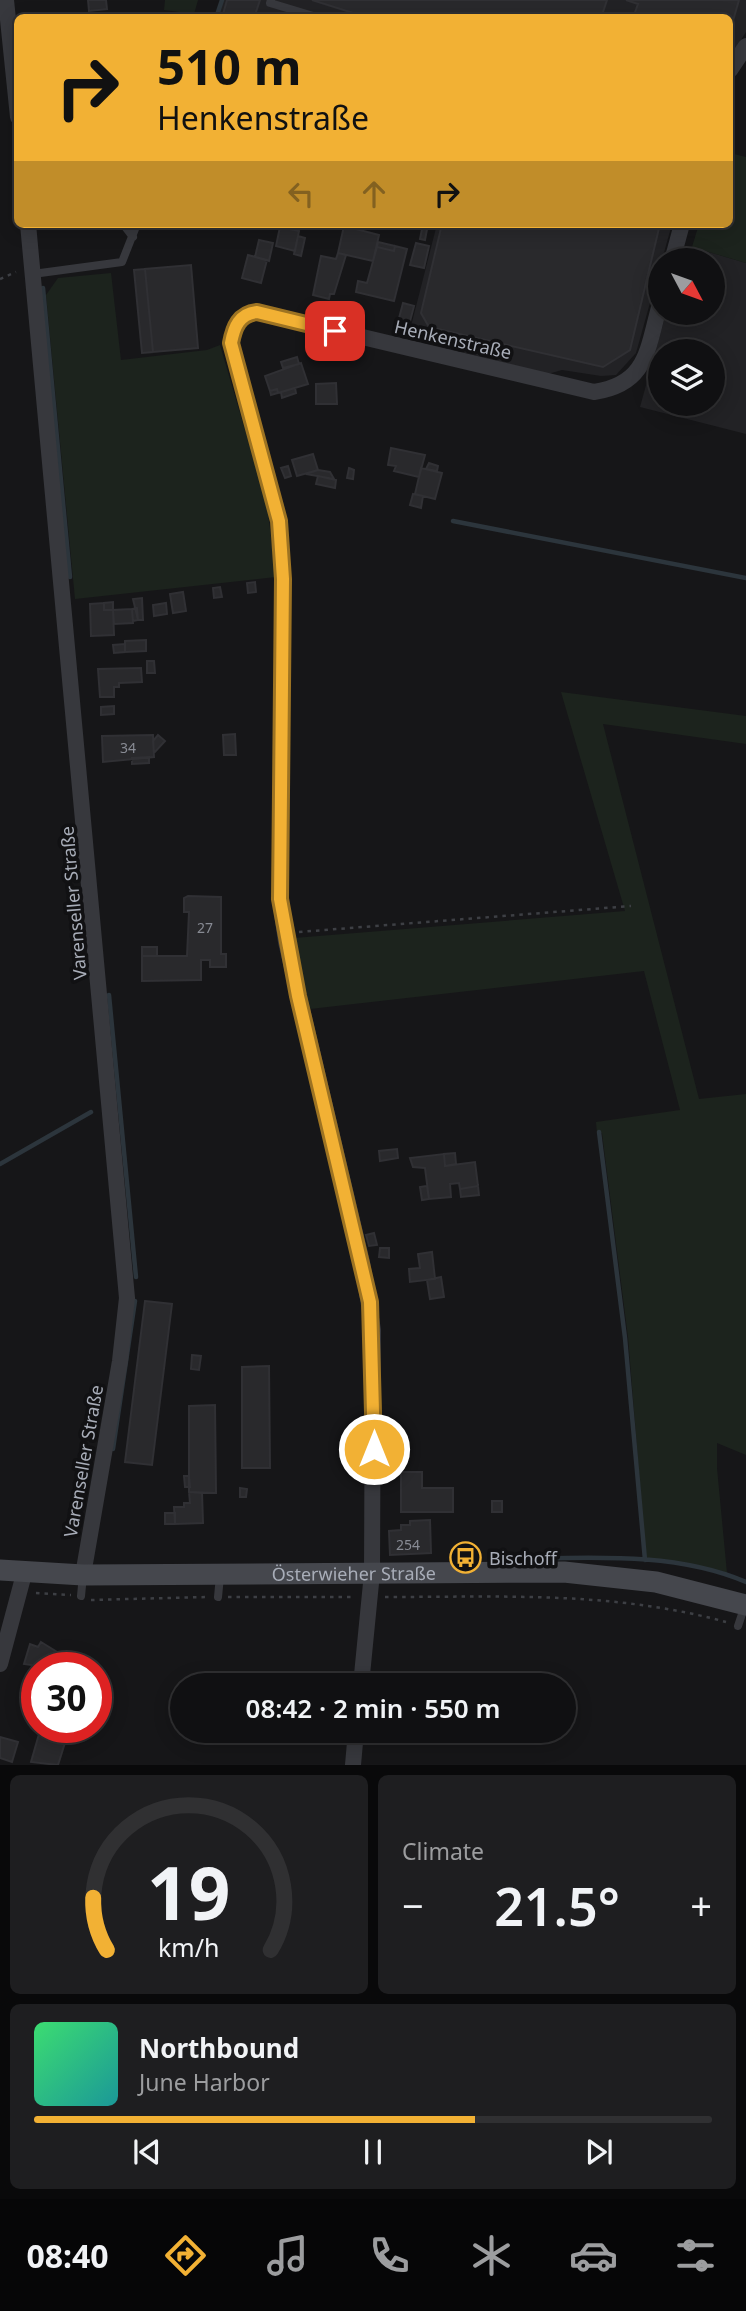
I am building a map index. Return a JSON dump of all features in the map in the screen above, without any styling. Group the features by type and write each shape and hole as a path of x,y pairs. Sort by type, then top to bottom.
{"street":[{"path":"6,0 5,40 14,93"},
{"path":"733,66 746,46"},
{"name":"Varenseller Straße","path":"28,228 127,1298 120,1361 82,1586"},
{"path":"676,248 681,228"},
{"name":"Henkenstraße","path":"362,1673 372,1573 374,1408 370,1302 285,933 280,899 283,579 275,504 231,343 239,320 248,313 257,312 594,391 626,384 644,361 654,326"},
{"name":"Österwieher Straße","path":"0,1570 22,1584 82,1586 220,1575 564,1572 621,1577 745,1604"},
{"path":"0,1664 22,1584"},
{"path":"353,1765 355,1743"}],"lane":[{"path":"271,0 270,3 307,14"},
{"path":"126,228 133,237"},
{"path":"33,274 122,262 136,228"},
{"path":"218,1597 220,1575"},
{"path":"738,1626 745,1604"}],"path":[{"path":"285,933 631,906"},
{"path":"22,1584 82,1586"},
{"path":"370,1597 560,1596 616,1600 738,1626"}],"shaded area":[{"path":"165,0 198,0 194,14 164,10"},
{"path":"223,0 746,0 746,32 733,52 733,14 218,14"},
{"path":"733,154 746,157 746,263 725,257 725,248 692,247 698,228 733,228"},
{"path":"436,228 671,228 665,248 648,248 648,310 636,353 616,375 601,376 562,370 548,374 408,338"},
{"path":"725,257 746,263 746,434 675,416 725,416 725,339 659,339 662,326 724,326"},
{"path":"111,273 121,360 207,350 220,345 267,505 276,577 75,599 46,295 58,278"},
{"path":"648,378 648,409 640,407"},
{"path":"561,692 746,716 746,744 603,724 699,1099 746,1094 746,1455 717,1443 727,1573 646,1558 628,1337 602,1133 597,1133 596,1122 680,1110 644,971 310,1009 294,938 625,911"}],"building":[{"path":"88,0 106,0 107,9 89,11"},
{"path":"227,0 260,0 255,14 223,14"},
{"path":"312,0 607,0 602,14 356,14"},
{"path":"626,0 739,0 733,21 733,14 634,14 638,4"},
{"path":"280,228 299,231 295,251 276,246"},
{"path":"344,228 379,235 373,261 338,253"},
{"path":"422,228 427,228 425,240 420,239"},
{"path":"441,228 659,228 654,248 648,248 648,274 630,350 603,367 429,327 421,313"},
{"path":"298,236 305,238 301,256 294,254"},
{"path":"259,240 273,243 269,261 255,257"},
{"path":"378,242 395,246 394,251 377,247"},
{"path":"416,243 429,246 424,268 410,265"},
{"path":"395,246 407,249 394,301 356,292 358,281 367,283 377,247 394,251"},
{"path":"338,253 346,255 334,294 330,294 329,299 313,295 321,256 336,259"},
{"path":"248,255 267,260 261,283 242,278"},
{"path":"191,265 198,348 153,352 145,269"},
{"path":"145,269 153,352 142,353 134,270"},
{"path":"403,303 414,306 409,325 398,322"},
{"path":"297,357 299,364 283,368 281,362"},
{"path":"301,363 308,384 278,393 277,389 270,391 265,376"},
{"path":"336,383 337,404 316,404 316,384"},
{"path":"295,388 296,393 282,398 281,392"},
{"path":"391,448 425,455 419,477 394,471 396,466 388,465"},
{"path":"313,454 318,470 297,476 292,460"},
{"path":"429,463 438,466 437,471 426,469"},
{"path":"288,466 291,476 285,478 281,468"},
{"path":"349,468 354,470 353,479 347,478"},
{"path":"421,468 442,473 435,499 415,494"},
{"path":"318,470 330,472 334,479 306,474"},
{"path":"318,476 336,480 335,488 316,484"},
{"path":"413,494 423,496 421,508 410,505"},
{"path":"255,582 256,592 248,593 247,583"},
{"path":"220,587 222,597 214,598 213,588"},
{"path":"183,592 186,611 173,613 170,594"},
{"path":"142,598 143,620 138,620 133,599"},
{"path":"113,602 113,610 104,610 104,603"},
{"path":"104,603 104,610 113,610 114,635 91,636 90,604"},
{"path":"166,603 167,614 154,616 153,605"},
{"path":"137,608 138,620 133,621 132,609"},
{"path":"132,609 133,623 114,624 113,610"},
{"path":"146,640 146,651 125,652 125,641"},
{"path":"125,644 125,652 114,653 113,645"},
{"path":"147,661 154,661 155,673 147,673"},
{"path":"141,668 142,682 119,683 119,687 114,687 114,697 100,697 98,669"},
{"path":"114,706 114,714 101,715 101,707"},
{"path":"235,734 236,755 224,755 223,735"},
{"path":"153,735 154,757 103,762 102,736"},
{"path":"158,735 165,741 154,753 153,741"},
{"path":"149,757 149,763 132,764 132,758"},
{"path":"221,897 221,954 226,954 226,967 210,967 210,960 201,960 201,980 142,981 142,956 187,956 189,912 184,912 184,898"},
{"path":"142,947 157,947 157,956 142,956"},
{"path":"397,1149 398,1158 380,1161 379,1151"},
{"path":"455,1153 456,1164 445,1166 444,1154"},
{"path":"444,1154 445,1166 475,1162 478,1186 460,1189 459,1183 450,1184 451,1197 429,1199 425,1168 413,1167 410,1158"},
{"path":"427,1186 429,1199 422,1200 420,1187"},
{"path":"478,1186 479,1195 461,1197 460,1189"},
{"path":"374,1233 377,1245 369,1246 366,1235"},
{"path":"380,1248 389,1248 389,1258 379,1257"},
{"path":"432,1252 435,1279 410,1282 409,1269 420,1268 418,1254"},
{"path":"441,1277 444,1297 430,1299 427,1280"},
{"path":"145,1301 172,1304 152,1465 125,1462"},
{"path":"192,1355 201,1356 199,1370 191,1369"},
{"path":"269,1366 270,1468 242,1468 242,1367"},
{"path":"215,1405 216,1493 189,1492 189,1406"},
{"path":"401,1472 422,1472 422,1488 453,1488 453,1512 401,1512"},
{"path":"184,1476 189,1476 190,1487 185,1487"},
{"path":"240,1488 247,1489 246,1497 240,1497"},
{"path":"189,1492 202,1493 203,1523 175,1524 174,1507 184,1507 184,1503 190,1503"},
{"path":"492,1501 502,1501 502,1512 492,1512"},
{"path":"165,1513 175,1513 175,1524 165,1524"},
{"path":"430,1520 431,1553 390,1555 389,1531 401,1530 401,1525 410,1525 410,1521"},
{"path":"41,1642 57,1652 28,1652 30,1644 38,1647"},
{"path":"0,1737 18,1742 12,1762 0,1758"},
{"path":"36,1743 65,1743 58,1765 31,1762"}],"waterway":[{"path":"217,14 222,0"},
{"path":"43,288 70,577"},
{"path":"453,521 746,578"},
{"path":"109,995 136,1277"},
{"path":"0,1164 91,1112"},
{"path":"599,1132 625,1338 645,1560"},
{"path":"113,1449 135,1301"},
{"path":"511,1559 600,1558 660,1561 690,1565 746,1582"}],"place":[{"name":"Bischoff","path":"466,1558"}],"route":[{"path":"335,331 257,312 248,313 239,320 231,343 279,521 283,579 280,899 298,996 370,1302 373,1330 374,1449"}]}
